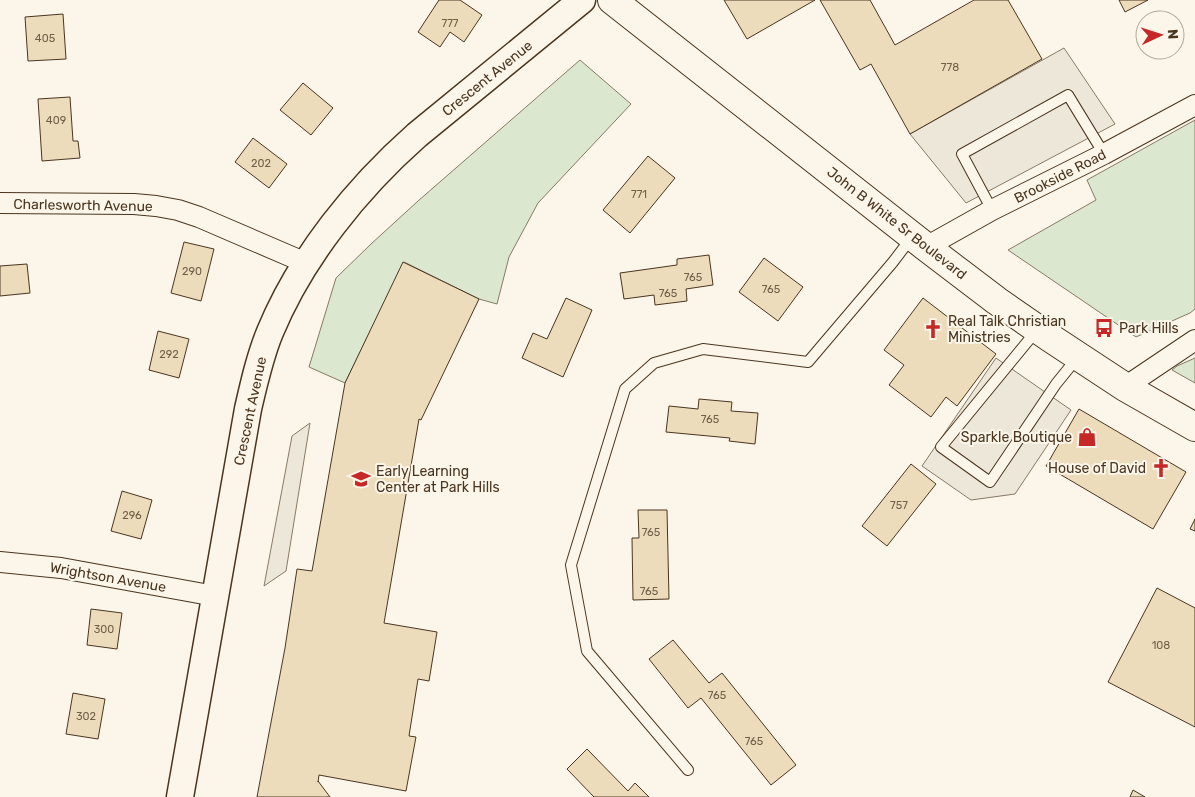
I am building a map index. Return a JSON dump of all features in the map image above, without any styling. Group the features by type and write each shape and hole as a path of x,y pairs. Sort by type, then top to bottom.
{"main road":[{"name":"John B White Sr Boulevard","path":"612,0 919,242 997,301 1126,387 1195,427"}],"street":[{"name":"Crescent Avenue","path":"180,797 248,409 257,370 269,333 286,297 316,247 359,193 397,153 424,128 582,0"},
{"name":"Brookside Road","path":"919,242 992,210 1104,154 1195,105"},
{"name":"Charlesworth Avenue","path":"0,203 134,204 178,210 199,216 306,262"},
{"path":"1126,387 1195,340"},
{"name":"Wrightson Avenue","path":"0,562 61,568 215,596"}],"lane":[{"path":"992,210 962,154 1068,95 1104,154"},
{"path":"688,770 587,651 571,565 625,389 654,363 703,348 808,362 893,262 919,242"},
{"path":"1038,329 941,447 990,482 1056,384 1078,356"}],"green space":[{"path":"580,60 631,104 538,203 509,257 497,304 479,299 404,262 345,383 309,367 336,278 418,201"},
{"path":"1195,120 1195,309 1190,313 1136,337 1008,250 1096,200 1087,180"},
{"path":"1195,358 1195,383 1172,370 1177,366"}],"shaded area":[{"path":"1064,48 1115,124 966,203 910,134"},
{"path":"996,358 1071,410 1015,494 971,500 922,466"},
{"path":"310,423 286,571 264,586 292,436"}],"building":[{"path":"439,0 460,0 482,15 464,42 450,32 440,47 418,32"},
{"path":"724,0 815,0 747,39"},
{"path":"820,0 870,0 895,45 974,0 1008,0 1042,59 910,134 871,64 860,70"},
{"path":"1119,0 1148,0 1125,12"},
{"path":"63,14 66,59 28,61 25,17"},
{"path":"303,83 333,108 311,135 280,110"},
{"path":"70,97 73,141 78,141 80,158 42,161 38,99"},
{"path":"253,138 287,164 269,188 235,162"},
{"path":"648,156 675,178 630,233 603,210"},
{"path":"184,242 214,249 201,301 171,293"},
{"path":"709,255 713,285 686,289 687,301 655,305 654,295 624,299 620,273 677,265 677,259"},
{"path":"764,258 803,287 778,321 739,292"},
{"path":"403,262 479,299 421,420 419,419 384,623 437,632 429,681 418,679 409,736 416,737 406,791 319,775 318,781 330,797 257,797 285,648 297,569 312,571 345,383"},
{"path":"27,264 30,293 0,296 0,266"},
{"path":"566,298 592,310 563,377 522,358 533,333 547,339"},
{"path":"923,298 996,354 957,406 946,397 931,417 889,385 904,365 884,350"},
{"path":"158,331 189,339 179,378 149,370"},
{"path":"699,399 732,402 731,411 758,413 755,444 729,441 730,438 666,432 669,406 698,409"},
{"path":"1079,409 1186,472 1153,529 1046,466"},
{"path":"911,464 936,484 887,546 862,526"},
{"path":"122,491 152,500 141,539 111,531"},
{"path":"638,510 667,510 669,599 633,600 632,538 639,538"},
{"path":"1195,519 1195,531 1190,529"},
{"path":"1157,588 1195,608 1195,727 1108,682"},
{"path":"91,609 122,613 117,649 87,645"},
{"path":"673,640 709,683 722,673 796,765 771,785 701,698 688,708 649,659"},
{"path":"73,693 105,699 98,739 66,734"},
{"path":"587,749 628,791 635,783 649,797 594,797 567,769"},
{"path":"1133,790 1145,797 1130,797"}],"place":[{"name":"Park Hills","path":"1104,328"},
{"name":"Real Talk Christian Ministries","path":"933,329"},
{"name":"Sparkle Boutique","path":"1087,437"},
{"name":"House of David","path":"1161,468"},
{"name":"Early Learning Center at Park Hills","path":"361,479"}]}
